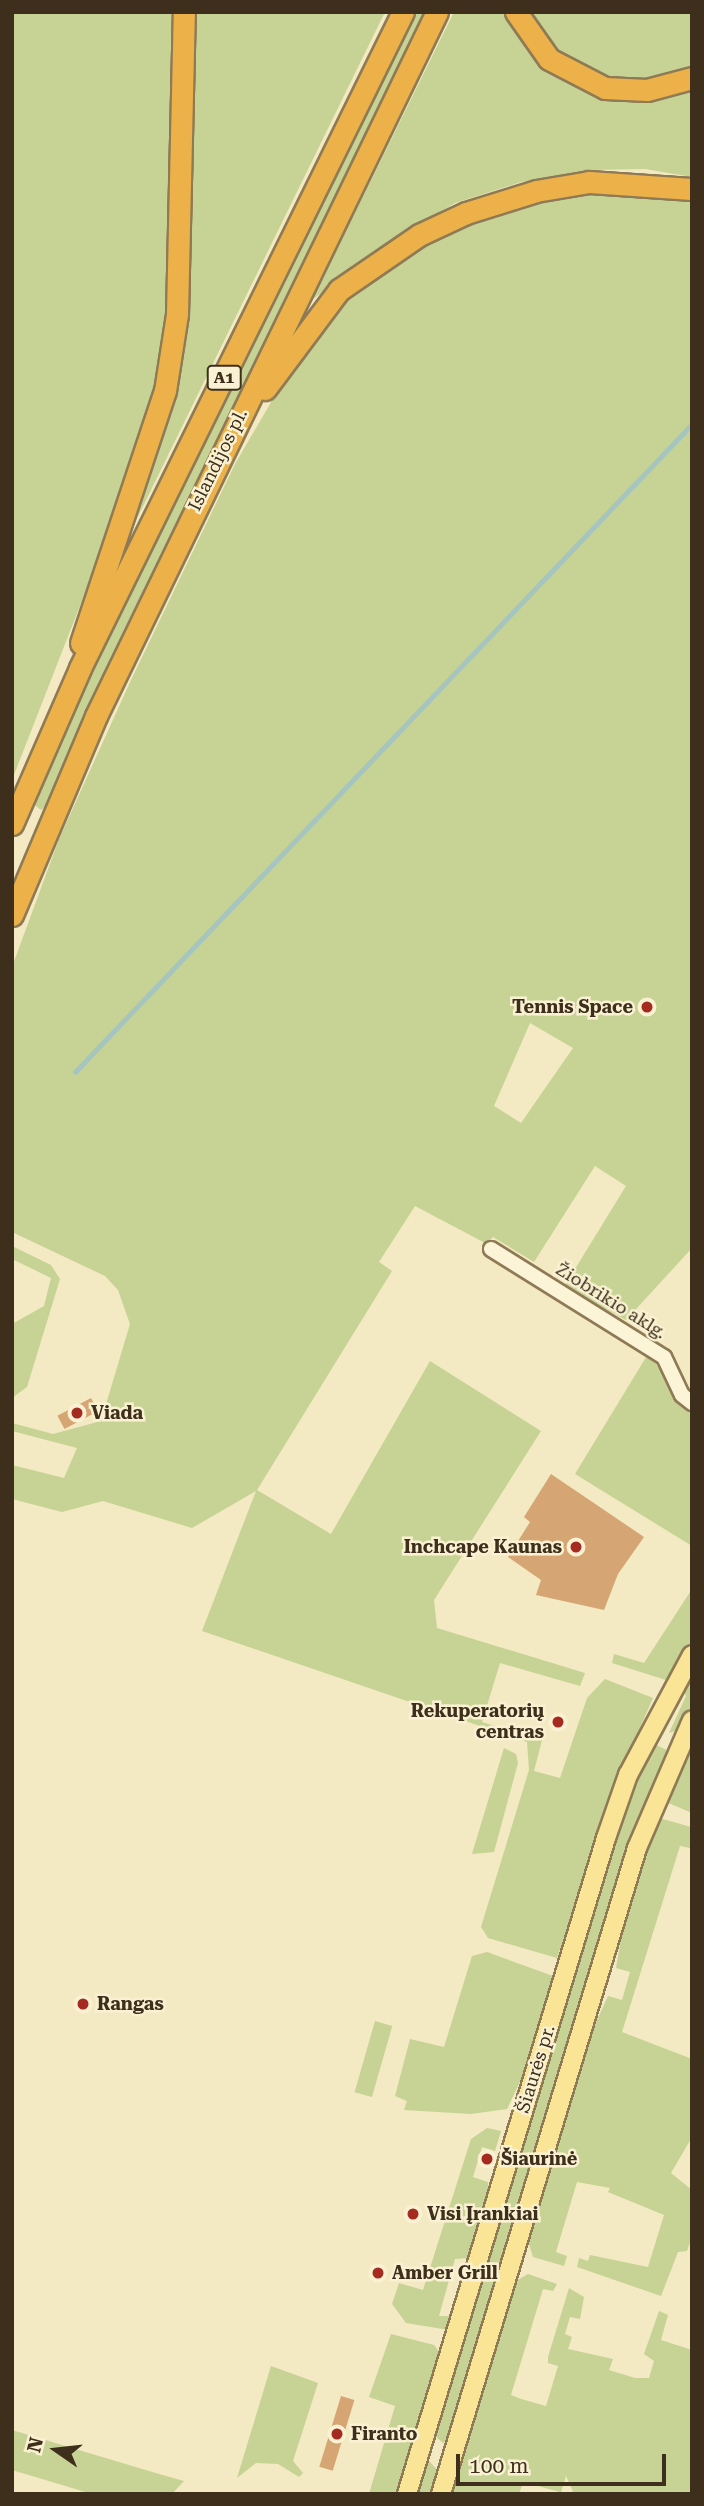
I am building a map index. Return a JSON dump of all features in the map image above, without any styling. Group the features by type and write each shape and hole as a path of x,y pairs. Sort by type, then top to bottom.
{"highway":[{"path":"45,744 165,391 177,314 184,12"},
{"name":"Islandijos pl.","path":"12,824 45,744 402,12"},
{"name":"Islandijos pl.","path":"12,915 96,716 437,12"},
{"path":"516,12 549,60 605,88 647,90 692,78"},
{"path":"218,460 307,327 339,290 419,235 536,191 639,182 692,189"}],"main road":[{"name":"Šiaurės pr.","path":"407,2494 606,1838 650,1728 690,1662"},
{"name":"Šiaurės pr.","path":"441,2494 637,1848 679,1744 692,1720"},
{"path":"650,1728 679,1744"},
{"path":"422,2444 453,2454"}],"street":[{"name":"Žiobrikio aklg.","path":"491,1249 664,1357 682,1395 692,1403"}],"green space":[{"path":"12,12 175,12 168,302 152,421 12,780"},
{"path":"189,12 385,12 129,535 165,420"},
{"path":"412,12 427,12 124,630 48,805 41,810 32,803 71,708"},
{"path":"454,12 506,12 541,66 596,96 656,98 692,88 692,177 645,169 591,170 521,182 455,203 390,241 312,300"},
{"path":"523,12 692,12 692,71 660,81 609,82 563,63"},
{"path":"558,191 692,194 692,1248 626,1320 564,1287 626,1186 595,1166 534,1262 493,1237 487,1244 415,1206 379,1262 392,1271 257,1490 331,1534 430,1361 541,1431 434,1600 437,1628 585,1673 580,1686 500,1663 482,1722 542,1740 534,1771 560,1778 587,1698 605,1679 653,1698 617,1781 557,1958 488,1938 481,1927 529,1770 527,1742 202,1631 256,1491 192,1528 103,1501 62,1512 12,1499 12,1465 64,1478 77,1448 12,1431 12,1423 53,1434 101,1421 130,1324 118,1290 105,1276 12,1232 12,967 59,839 131,680 235,464 305,344 368,278 430,237","holes":["530,1023 573,1048 521,1123 494,1106"]},
{"path":"12,1246 51,1265 60,1279 27,1387 12,1398 12,1324 44,1306 51,1278 12,1259"},
{"path":"648,1354 692,1410 692,1546 575,1474"},
{"path":"692,1589 692,1641 666,1680 612,1663 614,1654 644,1663"},
{"path":"692,1681 692,1705 678,1730 669,1733 686,1696 683,1689"},
{"path":"692,1736 692,1813 666,1802"},
{"path":"652,1743 667,1750 634,1830 450,2438 443,2443 435,2436 435,2428 623,1813"},
{"path":"504,1748 516,1754 518,1763 494,1852 472,1854"},
{"path":"659,1818 691,1827 690,1848 680,1846 622,2032 692,2059 692,2137 671,2173 692,2190 692,2236 687,2251 678,2252 661,2296 577,2267 579,2258 588,2261 590,2255 648,2267 664,2215 608,2192 610,2188 577,2182 556,2252 567,2256 564,2266 533,2257 528,2241 587,2042 608,1996 622,2000 630,1972 616,1968 625,1915"},
{"path":"487,1952 553,1976 526,2069 507,2109 471,2114 404,2110 407,2101 395,2096 410,2039 444,2047 472,1956"},
{"path":"375,2021 392,2026 372,2097 355,2092"},
{"path":"487,2128 501,2131 495,2151 482,2147 473,2177 488,2182 489,2194 469,2258 455,2259 439,2316 453,2316 449,2330 406,2323 392,2304 399,2283 423,2290 471,2139"},
{"path":"528,2274 557,2284 553,2291 543,2289 511,2395 521,2399 546,2406 558,2366 548,2363 548,2357 569,2288 584,2297 580,2319 570,2317 565,2334 572,2337 568,2349 613,2359 609,2370 635,2378 649,2378 654,2361 644,2354 659,2311 668,2315 661,2340 692,2350 692,2494 574,2494 566,2476 561,2492 567,2494 523,2482 519,2494 450,2494 516,2281"},
{"path":"391,2334 434,2345 441,2354 398,2494 369,2494 395,2406 369,2397"},
{"path":"271,2366 318,2383 293,2461 303,2473 299,2477 278,2464 256,2463 237,2478"},
{"path":"12,2430 184,2481 172,2494 92,2494 12,2470"},
{"path":"429,2461 440,2473 433,2494 416,2494"}],"building":[{"name":"Viada","path":"91,1398 98,1411 64,1429 57,1416"},
{"name":"Inchcape Kaunas","path":"551,1474 644,1537 618,1574 604,1610 536,1595 541,1580 508,1557 530,1522 524,1517"},
{"name":"Firanto","path":"341,2396 354,2400 333,2471 319,2467"}],"waterway":[{"path":"75,1072 692,424"}],"place":[{"name":"Tennis Space","path":"647,1007"},
{"name":"Viada","path":"77,1413"},
{"name":"Inchcape Kaunas","path":"576,1547"},
{"name":"Rekuperatorių centras","path":"558,1722"},
{"name":"Rangas","path":"83,2004"},
{"name":"Šiaurinė","path":"487,2159"},
{"name":"Visi Įrankiai","path":"413,2214"},
{"name":"Amber Grill","path":"378,2273"},
{"name":"Firanto","path":"337,2434"}]}
